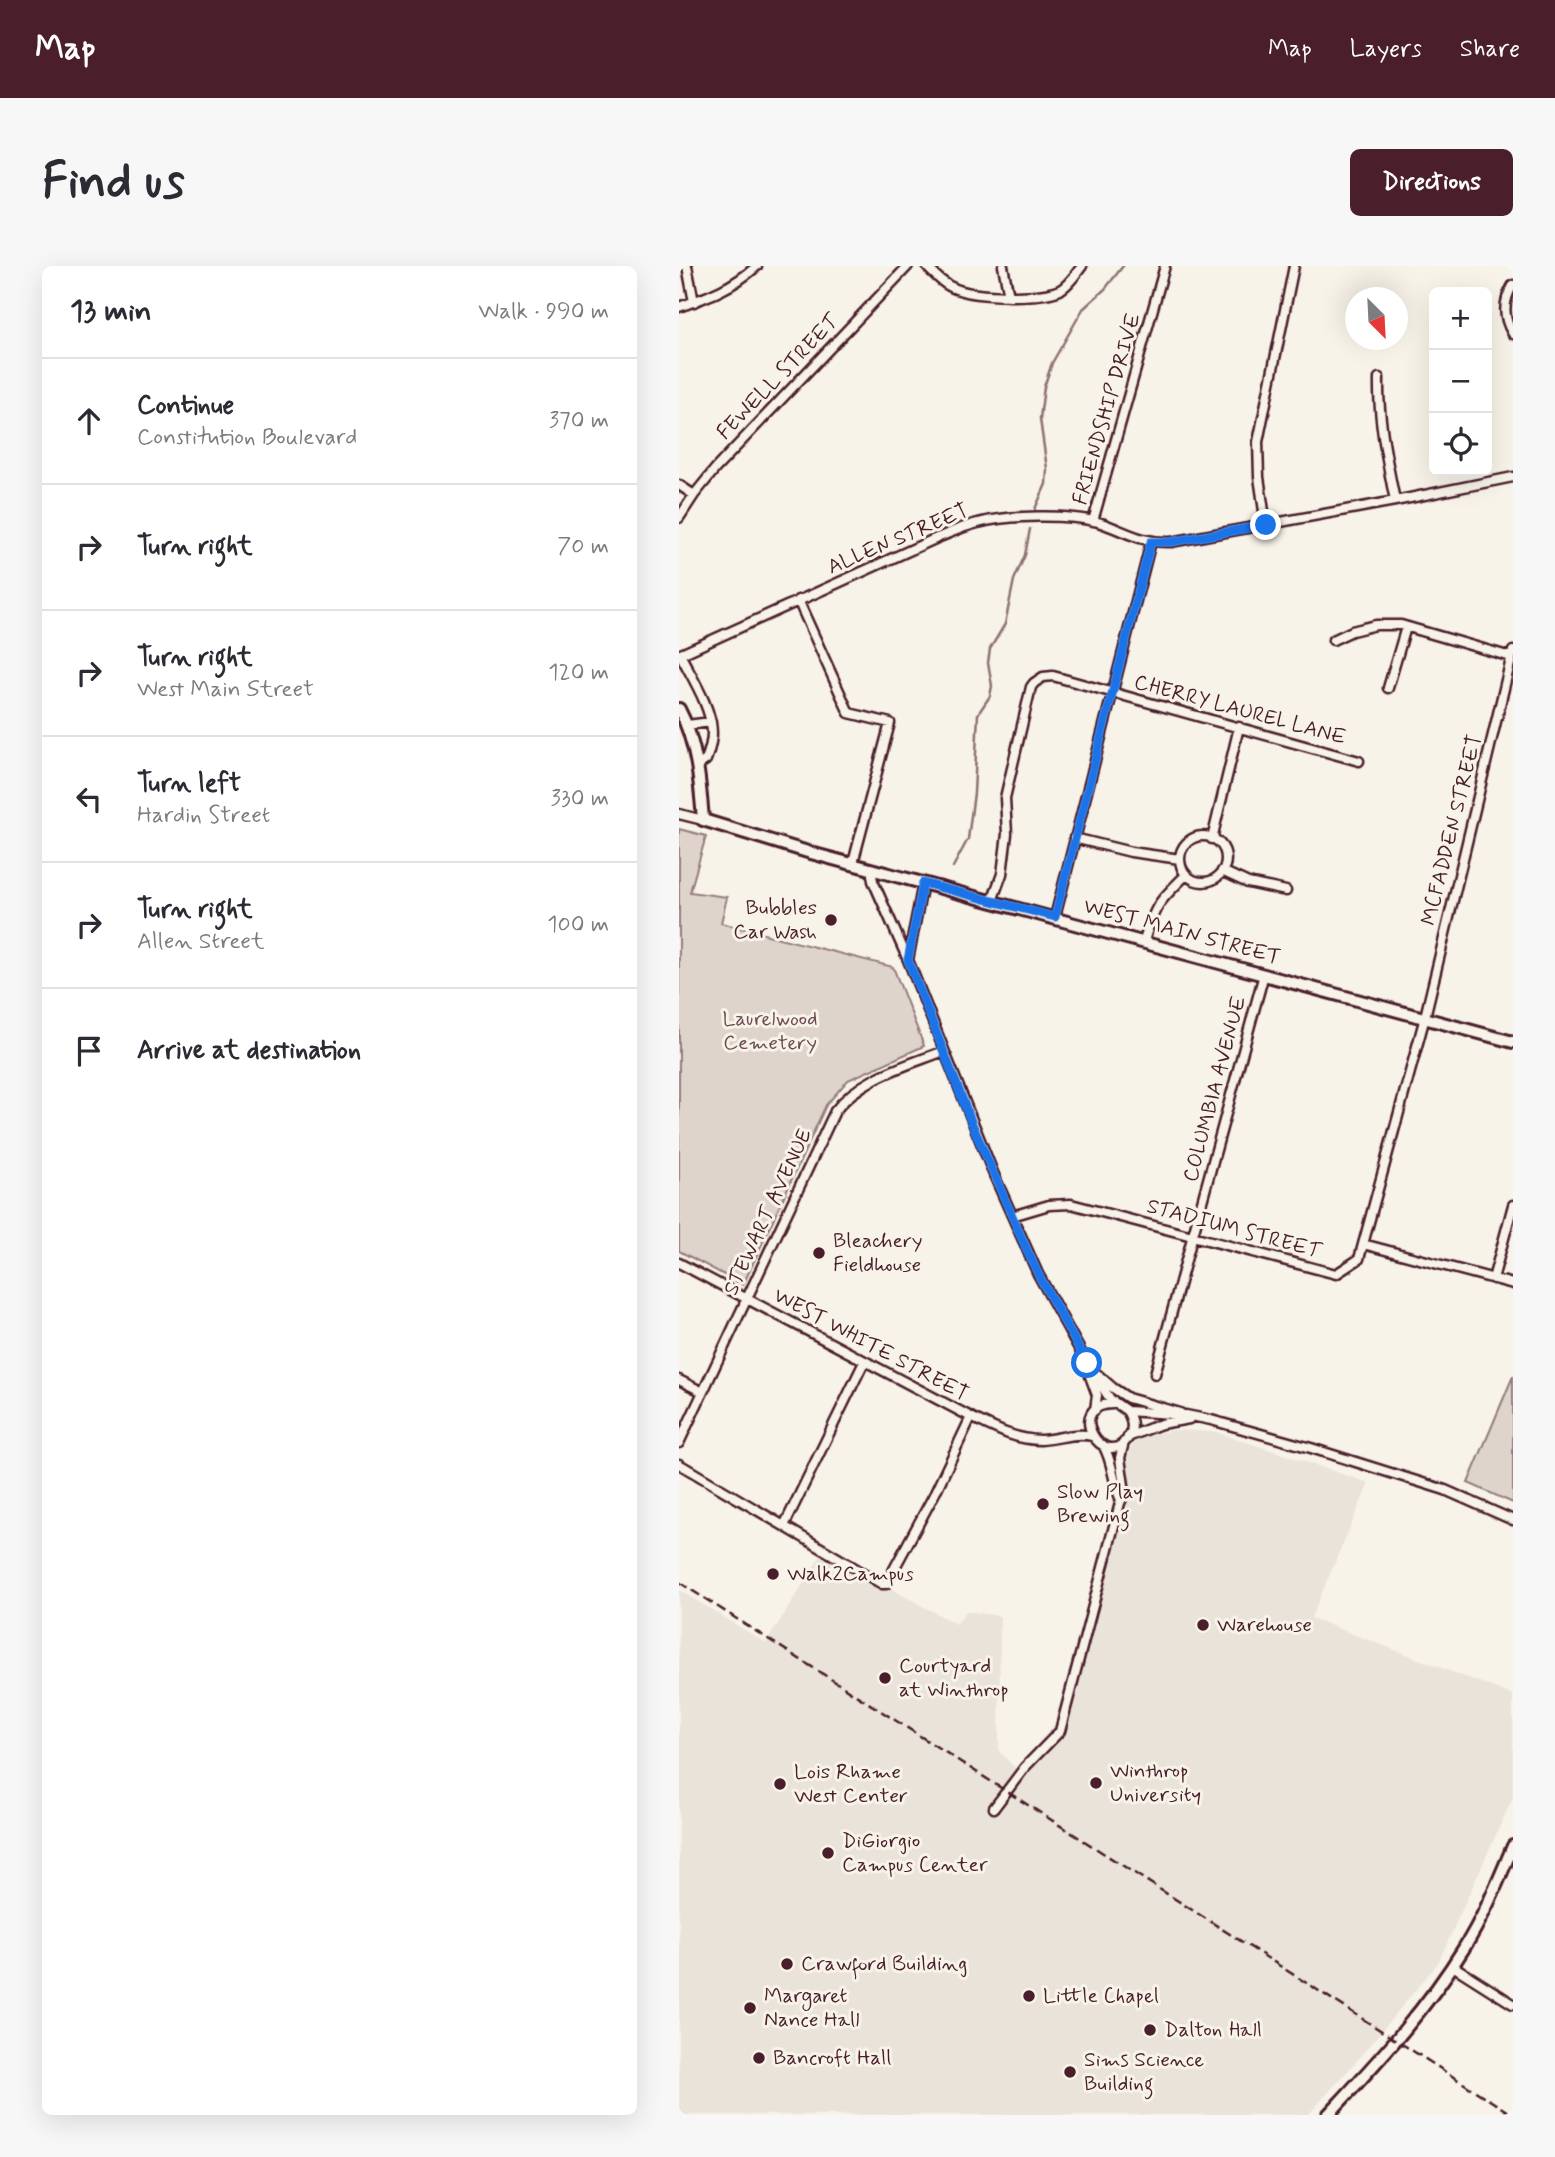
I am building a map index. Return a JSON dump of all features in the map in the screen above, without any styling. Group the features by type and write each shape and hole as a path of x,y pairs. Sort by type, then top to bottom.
{"main road":[{"path":"679,709 687,725 697,766 703,820"},
{"name":"WEST MAIN STREET","path":"703,820 811,853 1513,1042"},
{"path":"1328,2115 1397,2040 1453,1966 1484,1913 1513,1846"}],"street":[{"path":"687,266 694,302"},
{"path":"679,307 717,294 757,266"},
{"name":"FEWELL STREET","path":"679,518 694,495 731,452 908,266"},
{"path":"926,266 954,289 1009,296 1035,296 1060,290 1082,266"},
{"path":"1003,266 1009,296"},
{"name":"FRIENDSHIP DRIVE","path":"1093,521 1165,266"},
{"path":"1266,525 1259,477 1258,442 1294,266"},
{"path":"1513,285 1508,293 1505,314 1513,334"},
{"path":"1379,378 1380,412 1395,501"},
{"name":"ALLEN STREET","path":"680,654 937,538 977,523 1021,518 1078,519 1093,521 1151,542 1171,542 1513,477"},
{"path":"679,485 694,495"},
{"path":"1055,917 1151,542"},
{"path":"798,600 849,713 890,723 853,863"},
{"path":"1333,640 1352,631 1376,625 1406,627 1512,654"},
{"path":"1388,688 1406,627"},
{"path":"680,654 711,722 709,751 706,760 697,766"},
{"name":"MCFADDEN STREET","path":"1363,1244 1425,1017 1512,654"},
{"name":"CHERRY LAUREL LANE","path":"992,901 1002,874 1007,834 1005,798 1031,687 1043,677 1053,676 1359,761"},
{"path":"687,725 711,722"},
{"path":"1212,839 1239,727"},
{"name":"WEST MAIN STREET","path":"679,814 703,820"},
{"path":"1203,836 1212,839 1224,851 1222,871 1210,881 1193,880 1181,867 1182,850 1195,838 1203,836"},
{"path":"1075,838 1131,852 1180,859"},
{"path":"871,868 873,881 1012,1216 1038,1274 1088,1365 1106,1394 1115,1404 1127,1411 1186,1415"},
{"path":"1222,871 1248,883 1286,891"},
{"path":"1144,941 1152,914 1159,902 1186,875"},
{"path":"908,960 923,883"},
{"name":"COLUMBIA AVENUE","path":"1155,1374 1264,974"},
{"name":"STEWART AVENUE","path":"679,1443 828,1124 843,1100 857,1087 944,1051"},
{"name":"STADIUM STREET","path":"1012,1216 1049,1205 1071,1204 1336,1274 1359,1259 1363,1244"},
{"path":"1493,1279 1513,1205"},
{"path":"1363,1244 1513,1284"},
{"name":"WEST WHITE STREET","path":"679,1263 971,1417 1020,1438 1092,1436"},
{"path":"784,1526 864,1362"},
{"path":"1088,1365 1097,1395 1089,1430 1103,1445 1110,1447 1161,1424 1200,1418"},
{"path":"1088,1365 1128,1398 1273,1437 1411,1479 1479,1504 1513,1520"},
{"path":"679,1380 703,1392"},
{"path":"1095,1410 1101,1406 1115,1404"},
{"path":"994,1808 1020,1773 1060,1731 1125,1492 1120,1458 1132,1424 1127,1411"},
{"path":"679,1464 871,1578 886,1584 935,1493 971,1417"},
{"name":"WEST WHITE STREET","path":"1053,1439 1078,1429 1090,1419"},
{"path":"1103,1445 1113,1466 1121,1500"},
{"path":"1453,1966 1513,2004"}],"shaded area":[{"name":"Winthrop University","path":"1175,1430 1216,1432 1369,1483 1311,1618 1513,1695 1513,1797 1438,1963 1308,2115 679,2115 679,1590 766,1643 823,1552 956,1624 966,1611 1000,1616 999,1751 1016,1769 1054,1725 1128,1451 1134,1443 1147,1435"}],"green space":[{"name":"Laurelwood Cemetery","path":"679,829 706,836 690,892 727,897 721,923 893,967 924,1046 848,1080 826,1105 743,1285 679,1251"},
{"path":"1513,1376 1513,1503 1468,1483"}],"waterway":[{"path":"1035,509 1046,484 1047,469 1040,419 1044,387 1052,363 1083,309 1105,289 1123,266"},
{"path":"953,867 968,839 974,793 978,714 990,696 992,686 988,663 990,649 1005,624 1014,580 1025,555 1030,529"}],"railway":[{"path":"679,1582 1513,2115"}],"place":[{"name":"Bubbles Car Wash","path":"831,920"},
{"name":"Bleachery Fieldhouse","path":"819,1253"},
{"name":"Slow Play Brewing","path":"1043,1504"},
{"name":"Walk2Campus","path":"773,1574"},
{"name":"Warehouse","path":"1203,1625"},
{"name":"Courtyard at Winthrop","path":"885,1678"},
{"name":"Winthrop University","path":"1096,1783"},
{"name":"Lois Rhame West Center","path":"780,1784"},
{"name":"DiGiorgio Campus Center","path":"828,1853"},
{"name":"Crawford Building","path":"787,1964"},
{"name":"Little Chapel","path":"1029,1996"},
{"name":"Margaret Nance Hall","path":"750,2008"},
{"name":"Dalton Hall","path":"1150,2030"},
{"name":"Bancroft Hall","path":"759,2058"},
{"name":"Sims Science Building","path":"1070,2072"}],"route":[{"path":"1087,1363 1038,1274 993,1175 908,960 923,883 1055,917 1151,542 1171,542 1266,525"}]}
